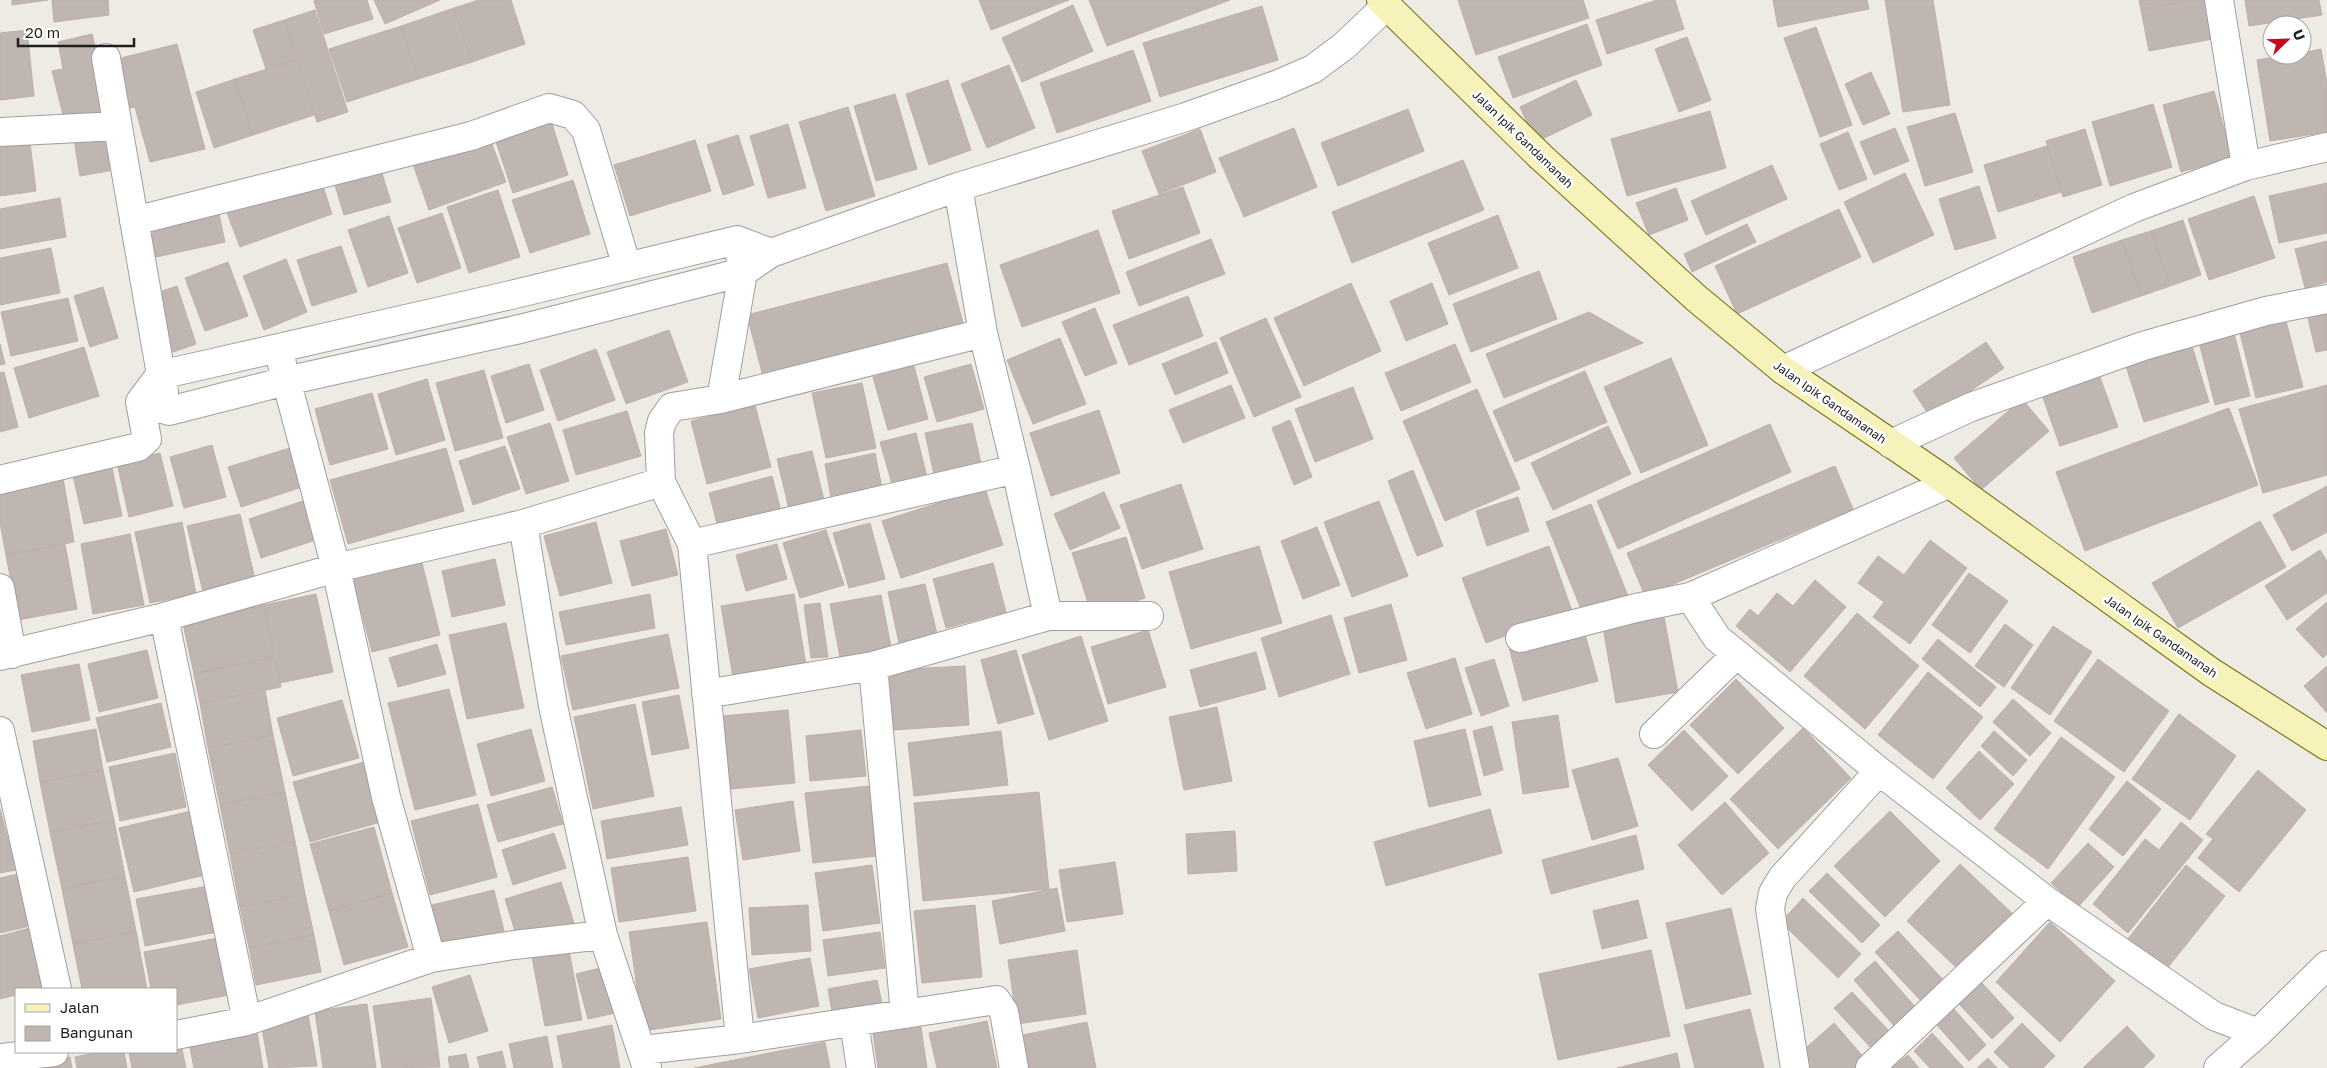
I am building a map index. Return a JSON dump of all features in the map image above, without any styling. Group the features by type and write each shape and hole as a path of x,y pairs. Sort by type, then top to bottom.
{"street":[{"path":"2219,0 2246,166"},
{"path":"140,402 169,411 286,381 520,329 743,272 771,254 958,187 1186,117 1276,85 1313,69 1344,46 1383,3"},
{"name":"Jalan Ipik Gandamanah","path":"1383,3 1541,157 1696,298 1783,370 1948,484 2211,672 2327,746"},
{"path":"106,58 160,375 169,411"},
{"path":"134,221 471,136 549,108 573,114 586,130 627,267"},
{"path":"0,132 117,126"},
{"path":"1783,370 2134,208 2246,166 2327,147"},
{"path":"958,187 983,333 1048,616"},
{"path":"0,480 138,447 147,440 140,402 160,375 511,295 738,240 771,254"},
{"path":"721,399 743,272 738,240"},
{"path":"511,295 520,329"},
{"path":"1891,444 1971,406 2143,346 2266,311 2327,299"},
{"path":"740,1039 692,544 661,482 659,433 662,421 672,407 721,399 983,333"},
{"path":"279,348 286,381 336,568 386,798 431,958"},
{"path":"692,544 1016,470"},
{"path":"0,588 6,655 164,617 336,568 523,524 661,482"},
{"path":"1520,638 1636,608 1690,597 1948,484"},
{"path":"523,524 553,706 603,935 645,1059 740,1039 996,1000 1004,1012 1014,1068"},
{"path":"1690,597 1717,638 1879,771 2047,901 2214,1016 2258,1033"},
{"path":"706,694 872,666 1048,616 1149,616"},
{"path":"164,617 246,1021"},
{"path":"1654,734 1737,654"},
{"path":"872,666 905,1014"},
{"path":"0,731 57,988"},
{"path":"1795,1068 1770,909 1773,893 1782,878 1879,771"},
{"path":"1870,1068 2047,901"},
{"path":"178,1035 246,1021 431,958 514,945 603,935"},
{"path":"2218,1068 2258,1033 2327,965"},
{"path":"854,1022 861,1068"},
{"path":"0,1058 45,1053"}],"building":[{"path":"12,0 48,0 12,5"},
{"path":"52,0 108,0 109,15 54,22"},
{"path":"367,0 373,19 324,34 314,1"},
{"path":"374,0 440,0 385,24"},
{"path":"479,0 511,0 525,44 472,62 454,8"},
{"path":"979,0 1069,0 991,30"},
{"path":"1089,0 1230,0 1107,46"},
{"path":"1458,0 1583,0 1589,18 1476,55"},
{"path":"1657,0 1675,0 1684,29 1607,54 1596,20"},
{"path":"1773,0 1867,0 1869,9 1778,27"},
{"path":"1885,0 1933,0 1950,105 1903,112"},
{"path":"2139,0 2190,0 2141,10"},
{"path":"2190,0 2211,0 2218,38 2149,51 2141,10"},
{"path":"2245,0 2319,0 2322,15 2312,17 2312,15 2262,15 2262,24 2249,26"},
{"path":"1073,5 1093,51 1022,82 1002,38"},
{"path":"1262,6 1278,60 1160,97 1143,43"},
{"path":"454,8 472,62 418,79 401,26"},
{"path":"315,10 348,112 317,122 284,20"},
{"path":"284,20 296,60 266,69 253,30"},
{"path":"1587,24 1602,65 1513,98 1498,57"},
{"path":"401,26 418,79 347,102 329,49"},
{"path":"1816,27 1852,125 1820,137 1784,38"},
{"path":"27,30 34,96 0,100 0,33"},
{"path":"92,34 110,109 64,119 52,71 63,69 58,42"},
{"path":"1687,37 1711,100 1679,112 1655,49"},
{"path":"177,44 205,149 150,162 135,107 122,110 109,61"},
{"path":"2321,49 2327,84 2327,132 2270,141 2257,60 2262,59 2262,65 2312,65 2312,51"},
{"path":"1133,50 1151,101 1057,133 1040,83"},
{"path":"296,60 314,115 253,135 235,79"},
{"path":"1009,65 1035,128 987,148 961,84"},
{"path":"1871,72 1890,114 1863,125 1845,84"},
{"path":"235,79 253,135 214,148 196,92"},
{"path":"948,80 971,150 929,165 906,94"},
{"path":"1576,80 1592,115 1536,142 1520,107"},
{"path":"2214,91 2232,158 2181,172 2163,105"},
{"path":"895,94 917,169 876,181 854,106"},
{"path":"2153,104 2172,167 2110,186 2092,122"},
{"path":"848,107 875,196 826,211 799,122"},
{"path":"1408,109 1424,151 1338,186 1321,143"},
{"path":"1710,111 1726,168 1627,196 1611,139"},
{"path":"1955,113 1973,172 1925,186 1907,127"},
{"path":"550,117 568,175 513,193 494,136"},
{"path":"788,124 806,188 768,198 750,136"},
{"path":"113,128 119,169 80,176 73,134"},
{"path":"1294,128 1317,187 1244,217 1219,158"},
{"path":"1895,128 1909,161 1874,175 1860,142"},
{"path":"1200,129 1216,172 1159,194 1142,151"},
{"path":"2085,129 2102,185 2063,197 2046,141"},
{"path":"1848,132 1867,179 1839,190 1820,144"},
{"path":"738,135 754,185 723,195 707,145"},
{"path":"489,136 506,182 429,210 413,164"},
{"path":"695,140 711,191 630,216 614,165"},
{"path":"30,143 36,191 0,196 0,147"},
{"path":"2047,146 2061,192 1998,212 1984,165"},
{"path":"1463,160 1484,210 1352,263 1332,212"},
{"path":"378,161 391,202 344,215 332,175"},
{"path":"1772,165 1787,199 1706,235 1691,201"},
{"path":"1905,173 1934,235 1873,263 1844,202"},
{"path":"320,177 332,214 240,247 226,210"},
{"path":"573,180 590,234 530,253 512,200"},
{"path":"2327,183 2327,233 2279,243 2269,196"},
{"path":"1979,186 1996,238 1955,250 1939,199"},
{"path":"1183,187 1200,233 1129,259 1112,211"},
{"path":"1676,188 1688,220 1649,235 1636,203"},
{"path":"498,190 520,257 469,273 447,207"},
{"path":"2254,196 2275,258 2209,280 2188,219"},
{"path":"60,198 66,237 0,249 0,209"},
{"path":"217,205 225,242 147,259 138,221"},
{"path":"1839,209 1861,257 1737,314 1715,266"},
{"path":"442,213 461,268 417,283 398,228"},
{"path":"1498,215 1518,268 1449,295 1428,243"},
{"path":"389,216 408,273 368,287 348,230"},
{"path":"2183,220 2201,275 2170,286 2151,231"},
{"path":"1747,224 1756,242 1692,272 1684,254"},
{"path":"1098,230 1120,293 1022,327 1000,265"},
{"path":"2151,231 2170,286 2141,296 2122,240"},
{"path":"1211,239 1225,274 1139,306 1126,272"},
{"path":"2122,240 2141,296 2092,313 2073,257"},
{"path":"2327,241 2327,282 2305,288 2295,249"},
{"path":"341,246 357,292 312,306 297,260"},
{"path":"51,248 60,293 0,305 0,258"},
{"path":"286,259 307,312 264,330 243,276"},
{"path":"228,262 248,316 205,331 185,278"},
{"path":"947,263 963,323 763,376 747,315"},
{"path":"1539,271 1557,319 1471,352 1453,304"},
{"path":"1351,283 1381,351 1304,386 1274,318"},
{"path":"1432,283 1448,324 1406,341 1390,301"},
{"path":"177,286 196,344 173,352 154,294"},
{"path":"103,287 118,338 90,347 74,296"},
{"path":"1188,296 1203,336 1129,365 1113,325"},
{"path":"68,298 78,341 11,356 1,312"},
{"path":"2327,305 2327,350 2316,352 2306,310"},
{"path":"1095,308 1117,363 1085,376 1062,322"},
{"path":"1589,312 1643,343 1504,398 1486,354"},
{"path":"2284,313 2303,387 2256,398 2238,325"},
{"path":"1266,318 1301,397 1254,417 1220,338"},
{"path":"2232,325 2250,396 2215,405 2197,334"},
{"path":"669,330 688,382 626,404 607,352"},
{"path":"2189,336 2209,402 2144,422 2123,357"},
{"path":"1060,338 1086,404 1033,424 1007,360"},
{"path":"1216,342 1228,373 1175,395 1162,364"},
{"path":"1986,342 2004,368 1931,418 1913,391"},
{"path":"0,344 5,364 0,365"},
{"path":"1455,344 1471,382 1401,411 1385,373"},
{"path":"84,347 99,396 29,418 14,368"},
{"path":"596,349 615,400 558,421 540,370"},
{"path":"1671,358 1708,445 1641,473 1604,387"},
{"path":"529,364 544,410 506,423 491,376"},
{"path":"971,364 984,409 937,422 924,377"},
{"path":"914,366 928,419 888,430 873,377"},
{"path":"2097,369 2118,427 2060,446 2040,389"},
{"path":"484,370 503,438 455,451 436,383"},
{"path":"1585,371 1607,422 1515,462 1493,411"},
{"path":"4,372 18,427 0,432 0,373"},
{"path":"427,379 445,440 396,455 378,394"},
{"path":"862,383 876,448 826,458 812,393"},
{"path":"1231,385 1245,418 1183,443 1169,410"},
{"path":"2327,385 2327,475 2263,493 2239,409"},
{"path":"1353,387 1373,439 1315,462 1295,409"},
{"path":"1477,389 1520,489 1445,521 1403,421"},
{"path":"372,393 388,449 330,465 315,409"},
{"path":"2022,399 2049,431 1981,490 1954,458"},
{"path":"755,405 771,467 707,484 691,421"},
{"path":"2229,408 2258,485 2085,551 2056,472"},
{"path":"1099,410 1120,473 1051,496 1030,433"},
{"path":"627,411 641,456 576,475 563,430"},
{"path":"1290,420 1312,477 1294,485 1272,428"},
{"path":"550,423 569,481 526,494 507,437"},
{"path":"972,423 982,468 935,479 925,433"},
{"path":"1770,424 1791,472 1618,549 1597,501"},
{"path":"1608,426 1631,474 1553,510 1531,463"},
{"path":"916,433 928,481 894,491 880,442"},
{"path":"212,445 226,497 184,508 170,457"},
{"path":"505,446 520,489 473,505 459,461"},
{"path":"293,447 305,486 241,507 228,467"},
{"path":"446,448 464,511 348,544 330,480"},
{"path":"812,451 825,504 790,513 777,459"},
{"path":"160,453 173,506 129,517 117,463"},
{"path":"875,453 883,493 832,503 825,464"},
{"path":"111,463 122,516 84,524 72,471"},
{"path":"1835,466 1853,509 1645,596 1627,553"},
{"path":"1413,470 1443,546 1417,556 1388,481"},
{"path":"62,472 74,542 6,555 0,523 0,483"},
{"path":"772,476 782,515 719,531 709,493"},
{"path":"1181,484 1203,549 1142,569 1120,505"},
{"path":"2327,486 2327,532 2292,551 2273,515"},
{"path":"985,488 1003,545 901,578 882,521"},
{"path":"1104,492 1120,528 1070,550 1054,514"},
{"path":"1518,497 1529,531 1487,546 1476,511"},
{"path":"306,500 319,539 261,558 249,519"},
{"path":"1379,501 1408,576 1352,597 1324,522"},
{"path":"1591,504 1628,596 1583,614 1546,522"},
{"path":"240,514 255,580 203,592 187,526"},
{"path":"2260,521 2286,567 2178,628 2152,583"},
{"path":"182,522 196,594 150,603 135,532"},
{"path":"596,522 612,583 560,596 544,536"},
{"path":"870,523 885,579 849,588 833,533"},
{"path":"1317,527 1340,585 1303,599 1281,541"},
{"path":"666,529 678,575 632,586 620,541"},
{"path":"826,530 844,585 800,598 783,543"},
{"path":"130,534 144,605 93,614 81,544"},
{"path":"1126,537 1145,598 1092,615 1072,553"},
{"path":"1930,540 1967,568 1910,644 1873,617 1884,602 1858,583 1878,556 1904,575"},
{"path":"65,544 77,609 18,620 6,555"},
{"path":"777,544 787,579 746,591 736,555"},
{"path":"1259,546 1282,623 1191,649 1169,572"},
{"path":"1549,546 1572,611 1486,643 1462,578"},
{"path":"2320,550 2327,561 2327,593 2287,620 2265,586"},
{"path":"421,559 440,635 372,652 352,576"},
{"path":"495,559 505,605 452,617 442,571"},
{"path":"993,563 1006,612 946,628 933,579"},
{"path":"1969,573 2008,601 1970,653 1932,625"},
{"path":"1815,580 1846,607 1790,672 1736,626 1750,609 1758,616 1777,593 1793,606"},
{"path":"925,584 937,634 899,643 888,592"},
{"path":"316,594 333,672 280,683 264,605"},
{"path":"650,594 655,628 566,645 559,612"},
{"path":"794,594 806,665 733,677 721,606"},
{"path":"881,595 891,647 840,657 830,604"},
{"path":"263,602 274,657 194,674 182,619"},
{"path":"2327,602 2327,654 2323,658 2296,629"},
{"path":"820,603 828,657 811,658 804,605"},
{"path":"1391,604 1407,660 1359,673 1344,618"},
{"path":"1857,613 1919,666 1865,729 1804,676"},
{"path":"1331,615 1350,674 1279,697 1261,638"},
{"path":"1664,617 1678,692 1616,703 1603,627"},
{"path":"506,623 524,708 467,719 449,635"},
{"path":"2005,624 2033,645 2004,687 1975,666"},
{"path":"2053,626 2092,652 2050,715 2011,688"},
{"path":"1583,627 1598,681 1523,701 1509,647"},
{"path":"1148,630 1166,687 1108,704 1091,647"},
{"path":"668,634 679,688 573,710 561,656"},
{"path":"1081,636 1108,721 1049,740 1022,655"},
{"path":"1938,639 1996,687 1980,707 1922,659"},
{"path":"437,644 446,674 398,687 389,658"},
{"path":"147,650 158,698 99,712 88,664"},
{"path":"1016,650 1034,714 998,724 981,660"},
{"path":"1256,652 1266,689 1200,707 1190,670"},
{"path":"274,657 281,687 200,703 194,674"},
{"path":"1455,658 1472,714 1426,729 1407,673"},
{"path":"1494,659 1509,706 1481,716 1465,668"},
{"path":"2098,659 2169,711 2124,772 2054,721"},
{"path":"79,664 90,720 32,732 21,675"},
{"path":"965,666 969,725 893,730 889,670"},
{"path":"2327,666 2327,713 2304,686"},
{"path":"1928,672 1983,717 1933,779 1878,735"},
{"path":"1736,679 1784,728 1738,774 1690,725"},
{"path":"449,689 476,795 415,810 388,703"},
{"path":"265,690 273,735 208,748 200,703"},
{"path":"679,695 689,748 652,755 642,702"},
{"path":"2013,699 2051,733 2030,756 1993,722"},
{"path":"342,700 359,758 293,776 277,718"},
{"path":"161,703 171,747 107,762 96,718"},
{"path":"635,704 654,796 593,809 574,717"},
{"path":"1217,707 1232,781 1184,790 1169,717"},
{"path":"788,710 795,783 731,789 723,716"},
{"path":"2179,714 2236,756 2190,820 2132,779"},
{"path":"1558,715 1569,787 1523,794 1512,722"},
{"path":"1492,726 1503,770 1484,776 1473,731"},
{"path":"1803,728 1851,778 1778,849 1730,799"},
{"path":"96,729 103,770 40,782 33,741"},
{"path":"531,729 545,781 491,796 477,744"},
{"path":"1465,729 1481,795 1429,807 1414,741"},
{"path":"861,730 866,776 810,781 806,736"},
{"path":"1684,730 1728,776 1692,811 1648,765"},
{"path":"1001,731 1008,785 914,796 908,743"},
{"path":"1994,731 2027,760 2013,776 1981,746"},
{"path":"273,735 285,792 220,805 208,748"},
{"path":"2061,737 2115,777 2048,869 1994,829"},
{"path":"1979,751 2014,784 1980,820 1946,788"},
{"path":"175,753 186,807 120,821 109,767"},
{"path":"1618,758 1638,826 1592,840 1572,770"},
{"path":"364,762 381,822 310,842 293,782"},
{"path":"103,770 114,820 50,832 40,782"},
{"path":"2258,770 2306,810 2239,892 2198,858 2213,839 2206,834"},
{"path":"2127,781 2161,809 2123,856 2089,829"},
{"path":"869,786 877,856 813,863 805,793"},
{"path":"552,787 563,824 498,842 487,805"},
{"path":"285,792 295,841 230,854 220,805"},
{"path":"1039,792 1049,889 923,901 914,803"},
{"path":"793,801 800,851 743,860 735,810"},
{"path":"1725,802 1769,853 1722,895 1678,845"},
{"path":"478,804 497,877 430,895 411,821"},
{"path":"681,807 688,845 607,859 601,821"},
{"path":"0,809 16,870 0,873"},
{"path":"1490,809 1502,853 1386,886 1374,842"},
{"path":"191,811 205,875 134,892 119,828"},
{"path":"1890,811 1940,861 1885,917 1834,866"},
{"path":"114,820 125,876 62,889 50,832"},
{"path":"2181,822 2203,840 2128,933 2093,904 2145,839 2159,850"},
{"path":"374,827 392,893 329,911 310,844"},
{"path":"1235,831 1237,871 1188,874 1186,834"},
{"path":"554,833 566,868 513,885 502,850"},
{"path":"1636,835 1644,869 1551,894 1542,860"},
{"path":"295,841 305,894 240,907 230,854"},
{"path":"2088,843 2114,867 2078,907 2051,883"},
{"path":"688,857 696,911 619,922 611,868"},
{"path":"1115,862 1123,914 1067,922 1059,870"},
{"path":"1960,864 2013,914 1960,971 1907,921"},
{"path":"872,865 880,923 823,931 815,873"},
{"path":"2186,865 2225,896 2165,971 2127,940"},
{"path":"1827,873 1880,925 1862,943 1809,891"},
{"path":"18,874 30,926 0,933 0,878"},
{"path":"125,876 136,931 73,944 62,889"},
{"path":"561,882 574,923 518,941 505,899"},
{"path":"214,885 222,931 145,946 136,899"},
{"path":"1057,888 1065,931 1000,944 992,901"},
{"path":"494,890 504,931 443,946 432,905"},
{"path":"392,893 408,947 344,965 329,911"},
{"path":"305,894 314,935 249,948 240,907"},
{"path":"1803,898 1861,954 1838,978 1781,922"},
{"path":"1638,900 1647,938 1602,949 1593,911"},
{"path":"808,905 811,951 752,955 749,908"},
{"path":"975,905 982,977 922,983 914,911"},
{"path":"1731,908 1751,994 1686,1009 1666,923"},
{"path":"707,922 721,1019 643,1031 629,932"},
{"path":"2050,922 2115,981 2060,1042 1996,982"},
{"path":"30,928 46,986 39,988 15,988 15,995 0,999 0,936"},
{"path":"136,931 147,988 82,988 73,944"},
{"path":"1898,931 1946,983 1924,1004 1875,952"},
{"path":"880,932 885,968 828,976 823,940"},
{"path":"314,935 321,972 256,985 249,948"},
{"path":"223,937 234,994 178,1005 178,988 151,988 144,952"},
{"path":"568,945 582,1020 545,1026 531,952"},
{"path":"1077,950 1086,1014 1017,1024 1008,960"},
{"path":"1651,950 1670,1036 1558,1060 1539,974"},
{"path":"810,958 819,1006 758,1018 749,969"},
{"path":"1875,961 1917,1009 1896,1028 1854,980"},
{"path":"604,967 615,1013 588,1019 576,974"},
{"path":"470,975 488,1031 449,1043 432,987"},
{"path":"877,980 883,1008 833,1018 828,989"},
{"path":"1982,983 2014,1018 1992,1039 1959,1004"},
{"path":"1852,992 1891,1033 1873,1050 1834,1008"},
{"path":"431,998 440,1067 382,1068 373,1006"},
{"path":"367,1004 376,1068 323,1068 315,1011"},
{"path":"1953,1008 1986,1045 1969,1061 1936,1024"},
{"path":"1750,1009 1764,1068 1695,1068 1684,1025"},
{"path":"308,1014 317,1066 269,1068 261,1022"},
{"path":"987,1021 997,1068 937,1068 929,1033"},
{"path":"1087,1022 1096,1068 1025,1068 1018,1036"},
{"path":"1834,1023 1866,1060 1857,1068 1809,1068 1798,1055"},
{"path":"2022,1023 2055,1056 2043,1068 2010,1068 1994,1052"},
{"path":"612,1025 620,1068 563,1068 557,1036"},
{"path":"2127,1026 2155,1056 2143,1068 2083,1068"},
{"path":"921,1027 927,1068 878,1068 873,1034"},
{"path":"257,1032 263,1068 194,1068 189,1043"},
{"path":"1932,1033 1964,1068 1930,1068 1914,1051"},
{"path":"178,1035 186,1068 132,1068 129,1053 178,1053"},
{"path":"547,1036 553,1068 514,1068 509,1044"},
{"path":"825,1042 830,1068 694,1068"},
{"path":"502,1051 506,1068 480,1068 477,1057"},
{"path":"95,1053 124,1053 127,1068 77,1068 75,1057"},
{"path":"1677,1053 1680,1068 1617,1068"},
{"path":"466,1054 469,1068 450,1068 448,1057"},
{"path":"1908,1055 1919,1068 1891,1068"},
{"path":"70,1057 72,1068 29,1068 28,1064"},
{"path":"1988,1058 1997,1068 1977,1068"}]}
